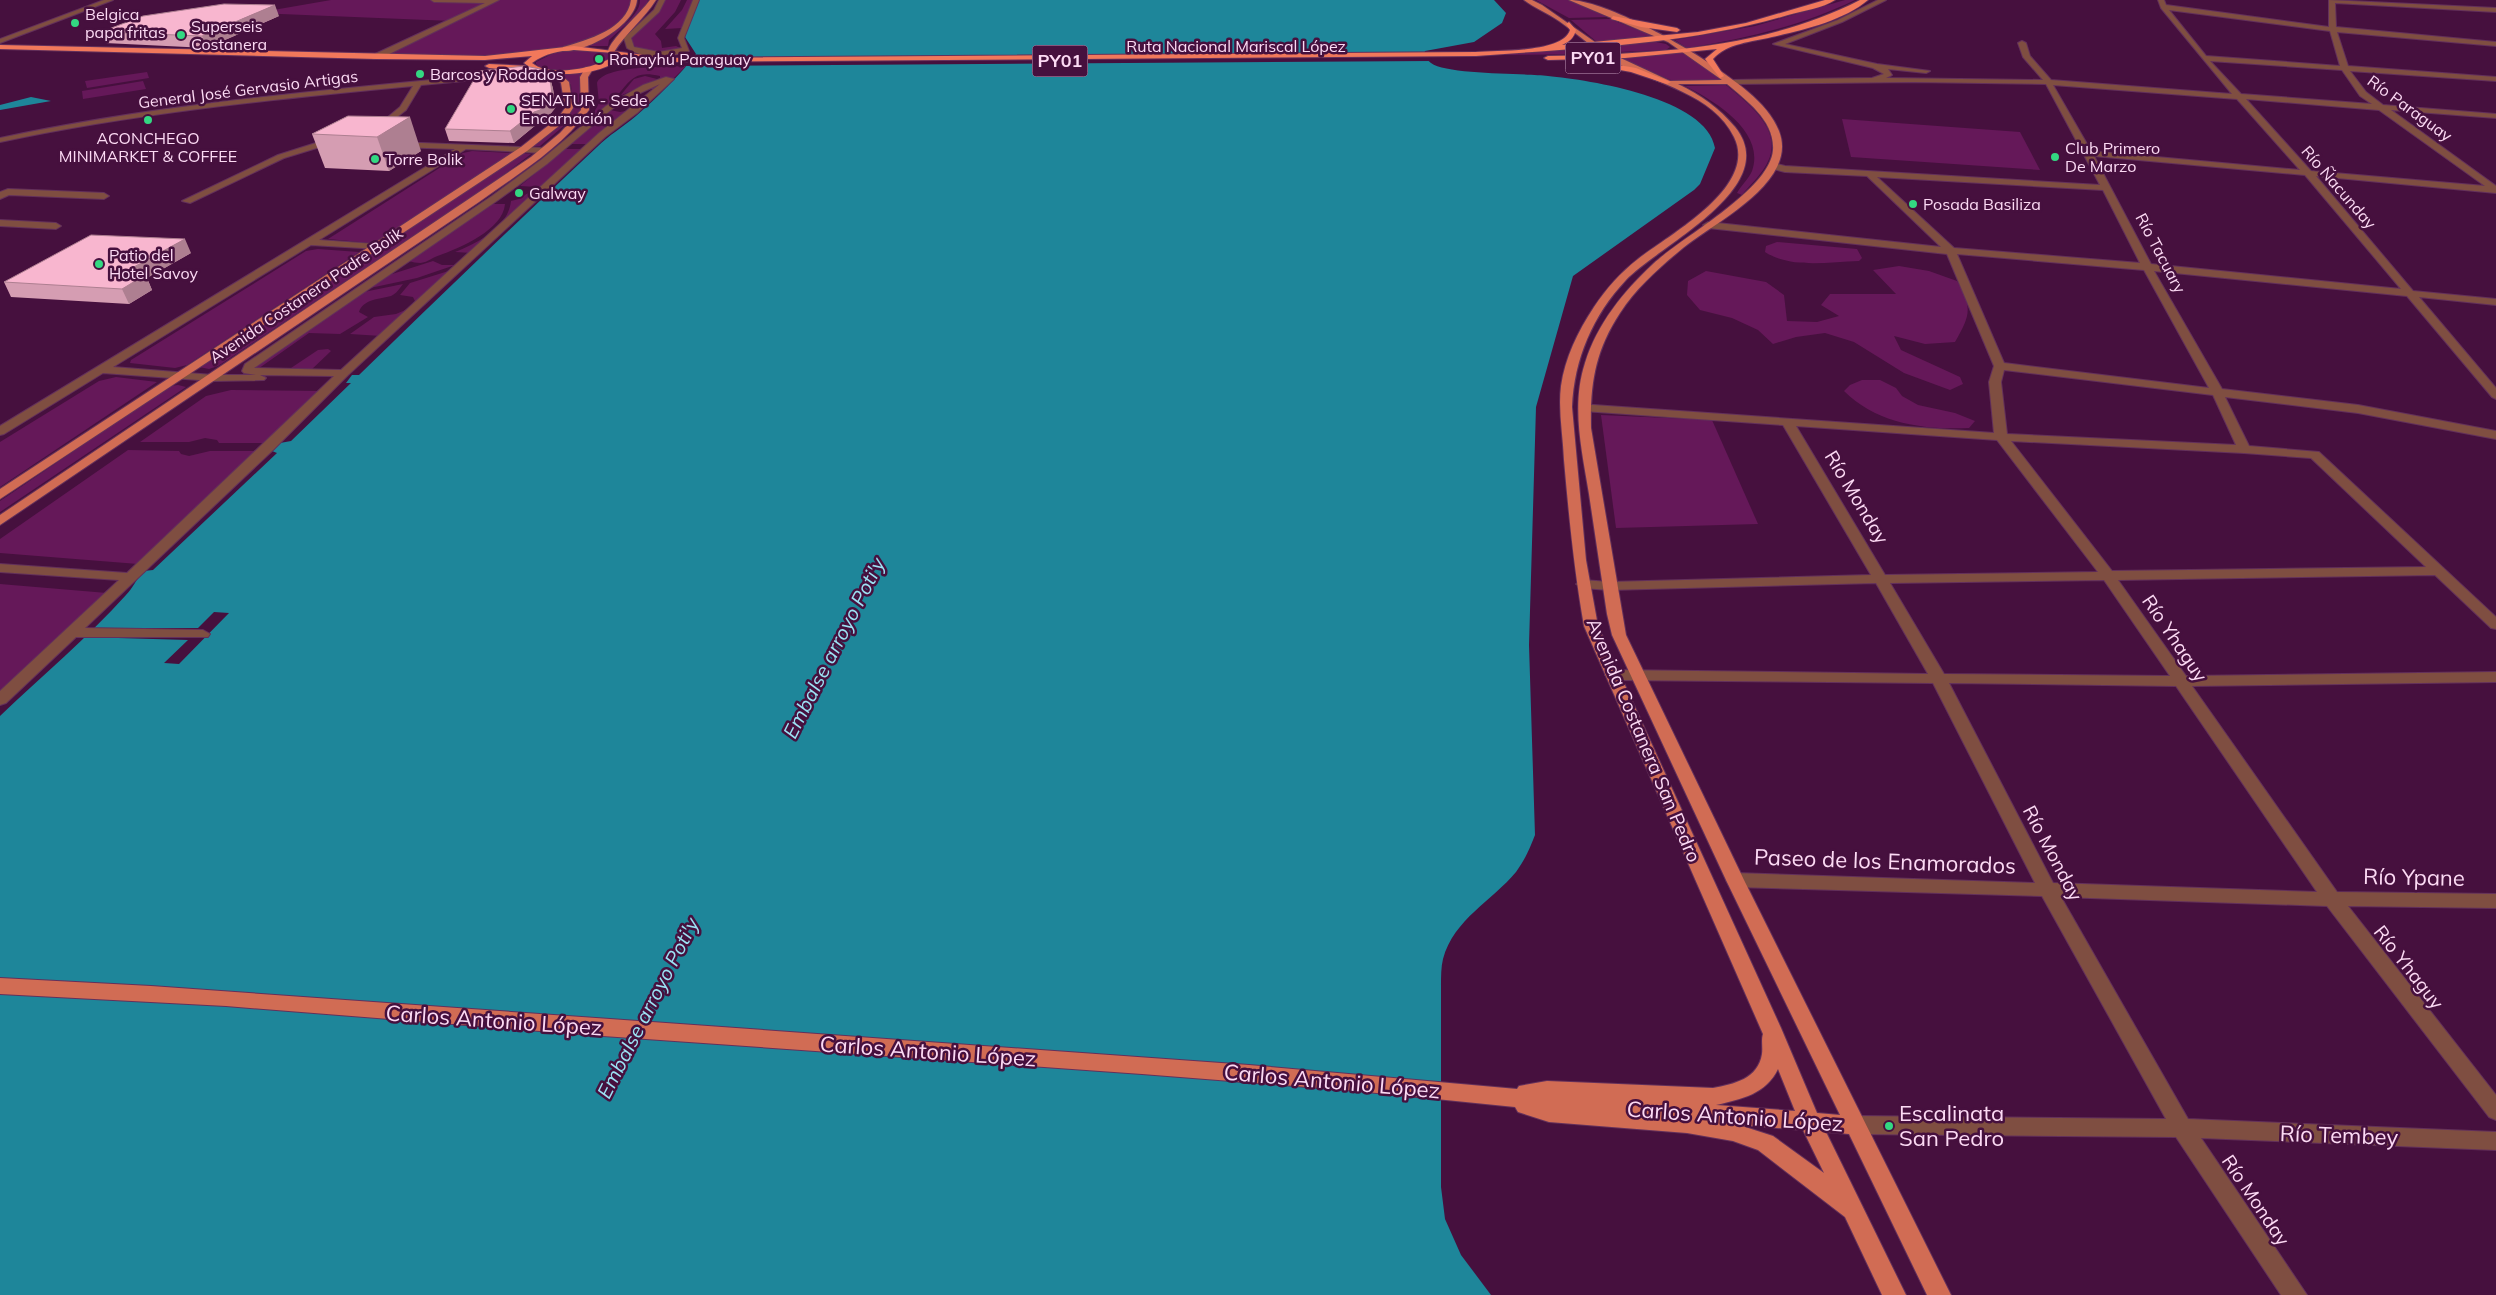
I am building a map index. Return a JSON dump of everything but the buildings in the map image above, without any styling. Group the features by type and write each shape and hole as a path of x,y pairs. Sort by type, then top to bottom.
{"highway":[{"name":"Ruta Nacional Mariscal López","path":"1440,56 1518,52 1663,38 1748,25 1832,0"},
{"name":"Ruta Nacional Mariscal López","path":"638,64 682,62 1440,56 1613,57 1683,50 1743,41 1804,26 1837,14 1865,0"},
{"path":"1613,18 1657,28 1705,29 1789,10 1809,8"},
{"path":"1518,52 1565,41 1573,34 1569,24"},
{"path":"1720,76 1710,64 1709,59 1721,48 1743,41"},
{"name":"PY01","path":"0,47 376,57 485,58 547,53"},
{"name":"Ruta Nacional Mariscal López","path":"531,66 534,58 547,53 566,49 591,48 682,62"},
{"path":"0,52 521,68"},
{"path":"594,68 615,60 618,56 614,52"},
{"path":"1542,58 1621,67 1667,82"},
{"path":"531,66 549,72 622,65"}],"main road":[{"path":"566,49 597,39 612,30 629,15 634,6 634,0"},
{"path":"614,52 622,34 644,15 653,0"},
{"name":"Avenida Costanera San Pedro","path":"1527,0 1569,24 1602,51 1704,102 1727,121 1740,142 1743,152 1741,167 1730,190 1714,206 1644,258 1618,282 1588,326 1573,361 1564,407 1568,427 1579,560 1591,626 1771,1028 1810,1122 1894,1295"},
{"name":"Avenida Costanera San Pedro","path":"1572,0 1675,44 1730,82 1757,107 1773,126 1778,145 1773,166 1757,188 1727,213 1658,263 1638,282 1614,311 1592,354 1585,381 1583,408 1609,586 1619,635 1735,880 1939,1295"},
{"name":"Avenida Costanera Padre Bolik","path":"0,521 476,200 543,150 585,110 584,77 594,68"},
{"name":"Avenida Costanera Padre Bolik","path":"0,495 524,149 560,120 569,108 565,82 549,72"},
{"path":"1667,82 1700,84 1730,82"},
{"name":"Carlos Antonio López","path":"0,986 116,990 464,1018 1303,1077 1464,1092 1488,1096 1855,1125"},
{"path":"1488,1096 1547,1090 1713,1097 1740,1092 1758,1083 1770,1069 1773,1050 1771,1028"},
{"path":"1488,1096 1549,1113 1687,1124 1733,1132 1757,1140 1765,1143 1816,1179 1844,1203 1861,1227"}],"street":[{"path":"0,42 110,0"},
{"path":"434,0 495,1"},
{"path":"662,0 657,11 627,38 631,48 656,54 673,53 686,49 687,46 681,38 696,0"},
{"path":"1869,80 1888,75 1884,69 1875,66 1782,46 1778,43 1840,21 1883,0"},
{"path":"2332,0 2496,10"},
{"name":"Río Paraguay","path":"2332,0 2332,29 2345,68 2356,87 2496,190"},
{"path":"376,57 495,1"},
{"path":"2162,4 2332,29 2496,44"},
{"name":"Río Ñacunday","path":"2162,4 2204,58 2309,174 2496,395"},
{"name":"Río Tacuary","path":"2022,43 2027,57 2046,79 2107,188 2147,267 2217,391 2244,449"},
{"path":"2204,58 2496,79"},
{"name":"General José Gervasio Artigas","path":"500,75 531,66"},
{"path":"1875,66 2024,81"},
{"name":"General José Gervasio Artigas","path":"0,140 53,129 163,112 500,75 549,72"},
{"path":"0,700 269,447 341,376 602,135 634,111 670,79 645,86 616,101 527,175 272,349 248,368 250,372 341,376"},
{"path":"1730,82 1869,80 2024,81 2046,79 2496,116"},
{"path":"374,132 403,108 418,84"},
{"path":"187,201 312,146 348,142"},
{"path":"386,144 543,150"},
{"path":"0,431 464,147"},
{"path":"2088,154 2496,190"},
{"path":"1773,166 1785,169 2107,188"},
{"path":"1870,174 1951,251 2000,366 1994,382 2001,437"},
{"path":"0,196 8,192 104,196"},
{"path":"0,224 56,226"},
{"path":"1708,225 1951,251 2147,267 2496,302"},
{"path":"311,242 376,247"},
{"path":"2000,366 2358,408 2496,435"},
{"path":"99,369 213,378 341,376"},
{"path":"1583,408 2001,437 2244,449 2316,455 2436,571 2496,625"},
{"name":"Río Monday","path":"1788,422 1938,677 2048,891 2182,1128 2295,1295"},
{"name":"Río Yhaguy","path":"2001,437 2109,577 2332,900 2496,1111"},
{"path":"0,568 130,577"},
{"path":"1583,584 1609,586 1882,579 2436,571"},
{"path":"72,632 203,634"},
{"path":"1613,675 2180,681 2496,677"},
{"name":"Paseo de los Enamorados","path":"1735,880 2332,900"},
{"name":"Río Ypane","path":"2332,900 2496,901"},
{"name":"Río Tembey","path":"1855,1125 2182,1128 2496,1141"}],"shaded area":[{"path":"331,0 634,0 629,15 611,31 584,43 549,51 472,57 376,57 452,21 256,13"},
{"path":"640,0 648,0 646,6 609,40 608,46 589,46 612,34 628,21 639,7"},
{"path":"665,0 681,0 675,12 655,34 661,41 662,48 676,46 680,48 659,53 638,49 630,38 658,12"},
{"path":"687,0 694,0 682,28 665,29 682,10"},
{"path":"1536,0 1568,0 1607,17 1569,18"},
{"path":"1845,0 1855,0 1814,17 1751,36 1687,48 1675,40 1755,26"},
{"path":"1610,19 1658,38 1598,43 1571,20"},
{"path":"1656,42 1670,47 1666,50 1618,52 1608,49 1613,46"},
{"path":"1591,48 1599,54 1501,55"},
{"path":"579,49 608,52 612,55 611,58 594,65 574,70 552,70 536,64 536,62 554,53"},
{"path":"1684,52 1722,81 1673,81 1619,58"},
{"path":"625,56 660,61 689,61 610,65"},
{"path":"686,66 673,79 660,80 660,76 652,74 634,77 611,102 590,120 599,103 597,83 602,77 611,73 637,68"},
{"path":"147,72 149,78 87,88 85,81"},
{"path":"583,73 580,83 581,108 579,113 540,146 532,146 563,121 573,107 571,85 562,75"},
{"path":"645,76 657,79 620,96 634,79"},
{"path":"143,81 146,89 83,99 82,91"},
{"path":"1726,85 1763,120 1772,142 1771,154 1765,167 1742,195 1737,193 1752,171 1754,156 1751,143 1744,130 1722,108 1685,86"},
{"path":"610,110 620,112 631,110 589,144 571,144"},
{"path":"1842,119 2020,132 2040,170 1851,157"},
{"path":"565,149 584,149 472,253 455,252 482,239 498,227 509,211 511,201 519,199 537,187 520,186"},
{"path":"472,151 512,153 380,241 371,243 328,239 463,153"},
{"path":"521,153 531,154 493,183 218,366 209,369 199,367"},
{"path":"490,204 505,204 502,214 488,231 466,244 426,262 409,261"},
{"path":"1777,242 1857,249 1862,258 1859,261 1822,263 1786,261 1765,252 1766,246"},
{"path":"318,249 359,252 187,365 175,368 130,363 131,360 306,251"},
{"path":"433,261 442,265 455,265 417,278 370,288 389,275"},
{"path":"1899,266 1929,271 1957,281 1962,290 1966,298 1968,312 1955,342 1925,344 1894,336 1901,350 1960,377 1963,384 1950,390 1904,373 1854,342 1825,333 1796,337 1773,344 1758,330 1732,318 1700,310 1687,295 1688,281 1706,271 1766,282 1784,295 1787,321 1817,322 1839,316 1821,305 1830,294 1896,294 1873,270"},
{"path":"455,269 416,303 413,297 400,295 410,283"},
{"path":"403,284 393,295 364,304 359,312 368,317 340,334 309,333 255,371 253,370 255,364 359,293"},
{"path":"410,308 381,336 350,334 374,317 396,314"},
{"path":"328,349 331,351 310,371 288,370 318,350"},
{"path":"116,377 157,382 0,487 0,442 99,381"},
{"path":"1862,380 1880,380 1896,388 1902,396 1918,405 1955,413 1975,421 1969,428 1936,428 1902,423 1886,418 1857,402 1844,391 1850,385"},
{"path":"170,386 186,387 0,512 0,501"},
{"path":"231,390 323,391 266,443 219,443 217,440 205,438 189,442 140,442 206,396"},
{"path":"1601,415 1712,420 1758,524 1616,528"},
{"path":"128,450 179,451 181,454 189,456 210,451 257,451 138,564 0,553 0,539"},
{"path":"0,584 107,593 0,692"}],"water":[{"name":"Embalse arroyo Poti'y","path":"697,0 1494,0 1506,13 1502,23 1474,42 1425,51 1424,54 1429,61 1440,67 1453,70 1548,76 1617,87 1670,104 1691,116 1707,131 1715,148 1700,184 1573,276 1536,407 1529,645 1535,835 1527,854 1516,872 1475,911 1456,933 1448,945 1441,972 1441,1187 1445,1219 1461,1255 1491,1295 0,1295 0,716 96,626 128,592 144,571 153,570 277,453 272,451 280,443 291,441 351,383 346,383 352,375 359,375 602,143 636,116 668,86 696,54 685,37"},
{"path":"31,97 51,101 0,110 0,105"}],"pier":[{"path":"1427,53 1433,61 682,66 689,58"},
{"path":"214,612 229,613 179,664 164,663 188,640 83,637 94,628 198,628"}],"place":[{"name":"Belgica papa fritas","path":"75,23"},
{"name":"Superseis Costanera","path":"181,35"},
{"name":"Rohayhú Paraguay","path":"599,59"},
{"name":"Barcos y Rodados","path":"420,74"},
{"name":"SENATUR - Sede Encarnación","path":"511,109"},
{"name":"ACONCHEGO MINIMARKET & COFFEE","path":"148,120"},
{"name":"Club Primero De Marzo","path":"2055,157"},
{"name":"Torre Bolik","path":"375,159"},
{"name":"Galway","path":"519,193"},
{"name":"Posada Basiliza","path":"1913,204"},
{"name":"Patio del Hotel Savoy","path":"99,264"},
{"name":"Escalinata San Pedro","path":"1889,1126"}]}
